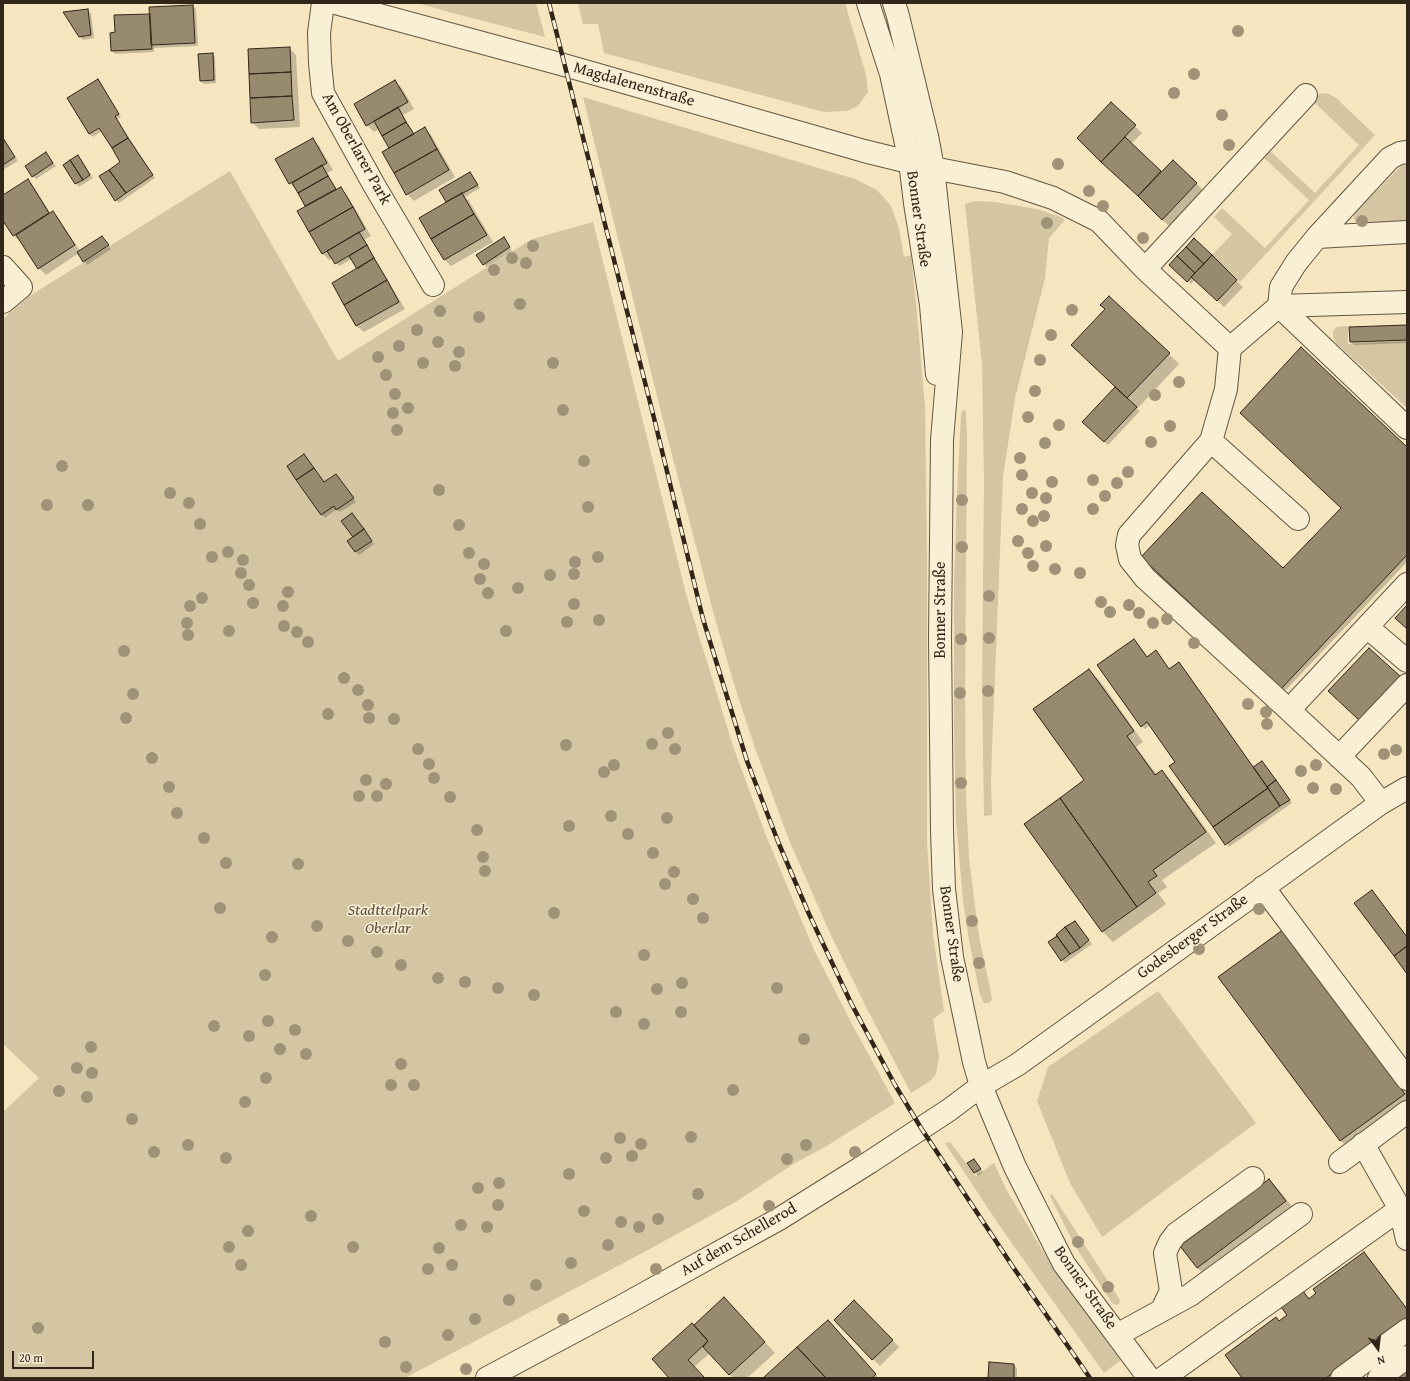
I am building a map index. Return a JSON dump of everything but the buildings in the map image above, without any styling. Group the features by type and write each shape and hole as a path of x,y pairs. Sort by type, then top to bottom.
{"street":[{"name":"Am Oberlarer Park","path":"323,3 319,33 323,93 374,185 433,284"},
{"name":"Magdalenenstraße","path":"335,3 564,65 864,151 932,168"},
{"name":"Bonner Straße","path":"868,3 891,74 910,162 914,203 932,305 942,440"},
{"name":"Bonner Straße","path":"894,3 927,136 951,332 942,440 940,638 944,890 952,957 971,1047 981,1086 1015,1167 1064,1264 1149,1378"},
{"path":"1145,269 1306,95"},
{"path":"1279,306 1281,286 1296,263 1317,236 1390,158 1400,153 1407,152"},
{"name":"Bonner Straße","path":"932,168 1005,182 1053,198 1099,221 1145,269 1230,348"},
{"path":"1317,236 1407,232"},
{"path":"3,267 21,287 3,302"},
{"path":"1381,803 1361,777 1145,578 1130,559 1127,544 1129,535 1211,441 1226,389 1230,348 1279,306 1407,302"},
{"path":"1279,306 1407,428"},
{"path":"1211,441 1298,519"},
{"path":"1289,710 1407,584"},
{"path":"1367,627 1407,661"},
{"path":"1339,757 1407,685"},
{"name":"Godesberger Straße","path":"981,1086 1017,1065 1381,803 1407,788"},
{"path":"1263,887 1407,1079"},
{"name":"Auf dem Schellerod","path":"487,1378 622,1306 779,1219 949,1110 981,1086"},
{"path":"1340,1162 1407,1112"},
{"path":"1363,1144 1400,1209 1407,1239"},
{"path":"1162,1310 1171,1291 1165,1253 1170,1242 1176,1234 1253,1178"},
{"path":"1163,1378 1400,1209"},
{"path":"1117,1335 1190,1295 1301,1214"},
{"path":"1342,1378 1407,1330"},
{"path":"1379,1378 1407,1357"}],"green space":[{"path":"417,3 536,3 545,37 449,12"},
{"path":"578,3 845,3 866,75 868,92 858,106 847,111 824,112 604,53 598,24 583,24"},
{"path":"1319,94 1329,94 1336,98 1375,135 1240,282 1212,255 1232,234 1214,217 1222,208 1265,248 1309,200 1262,156 1268,149 1315,193 1359,145 1313,101"},
{"path":"583,97 855,179 877,190 891,206 899,229 904,257 911,255 925,407 927,561 927,842 933,934 944,1011 933,1019 939,1056 936,1074 930,1081 911,1093 867,1009 829,931 789,840 755,748 734,684 714,615 664,424"},
{"path":"1407,164 1407,223 1362,225 1356,222 1353,218 1356,212 1398,169"},
{"name":"Stadtteilpark Oberlar","path":"230,171 338,361 532,239 593,222 686,594 734,749 767,838 814,950 895,1103 825,1147 795,1163 737,1201 648,1250 405,1378 3,1378 3,1112 39,1078 3,1044 3,319 28,297"},
{"path":"974,201 995,202 1037,209 1061,217 1065,220 1049,238 1045,278 1015,398 1003,477 992,749 992,815 984,816 982,686 984,481 982,364 965,204"},
{"path":"1348,326 1348,344 1407,341 1407,408 1336,343 1333,337 1333,332 1336,327"},
{"path":"963,410 966,411 967,439 965,698 966,797 969,857 979,936 992,999 989,1003 984,1003 980,995 969,940 963,901 956,821 954,727 954,585 957,492 961,415"},
{"path":"1158,991 1256,1123 1102,1237 1070,1183 1037,1101 1048,1067"},
{"path":"950,1142 976,1176 994,1163 1006,1189 1041,1248 1121,1360 1104,1373 999,1225 945,1143"},
{"path":"1052,1194 1120,1300 1119,1304 1116,1305 1112,1303 1075,1246 1050,1196"}],"railway":[{"path":"549,3 654,418 703,619 747,761 779,844 809,914 851,1003 895,1085 921,1128 1013,1267 1090,1378"}]}
